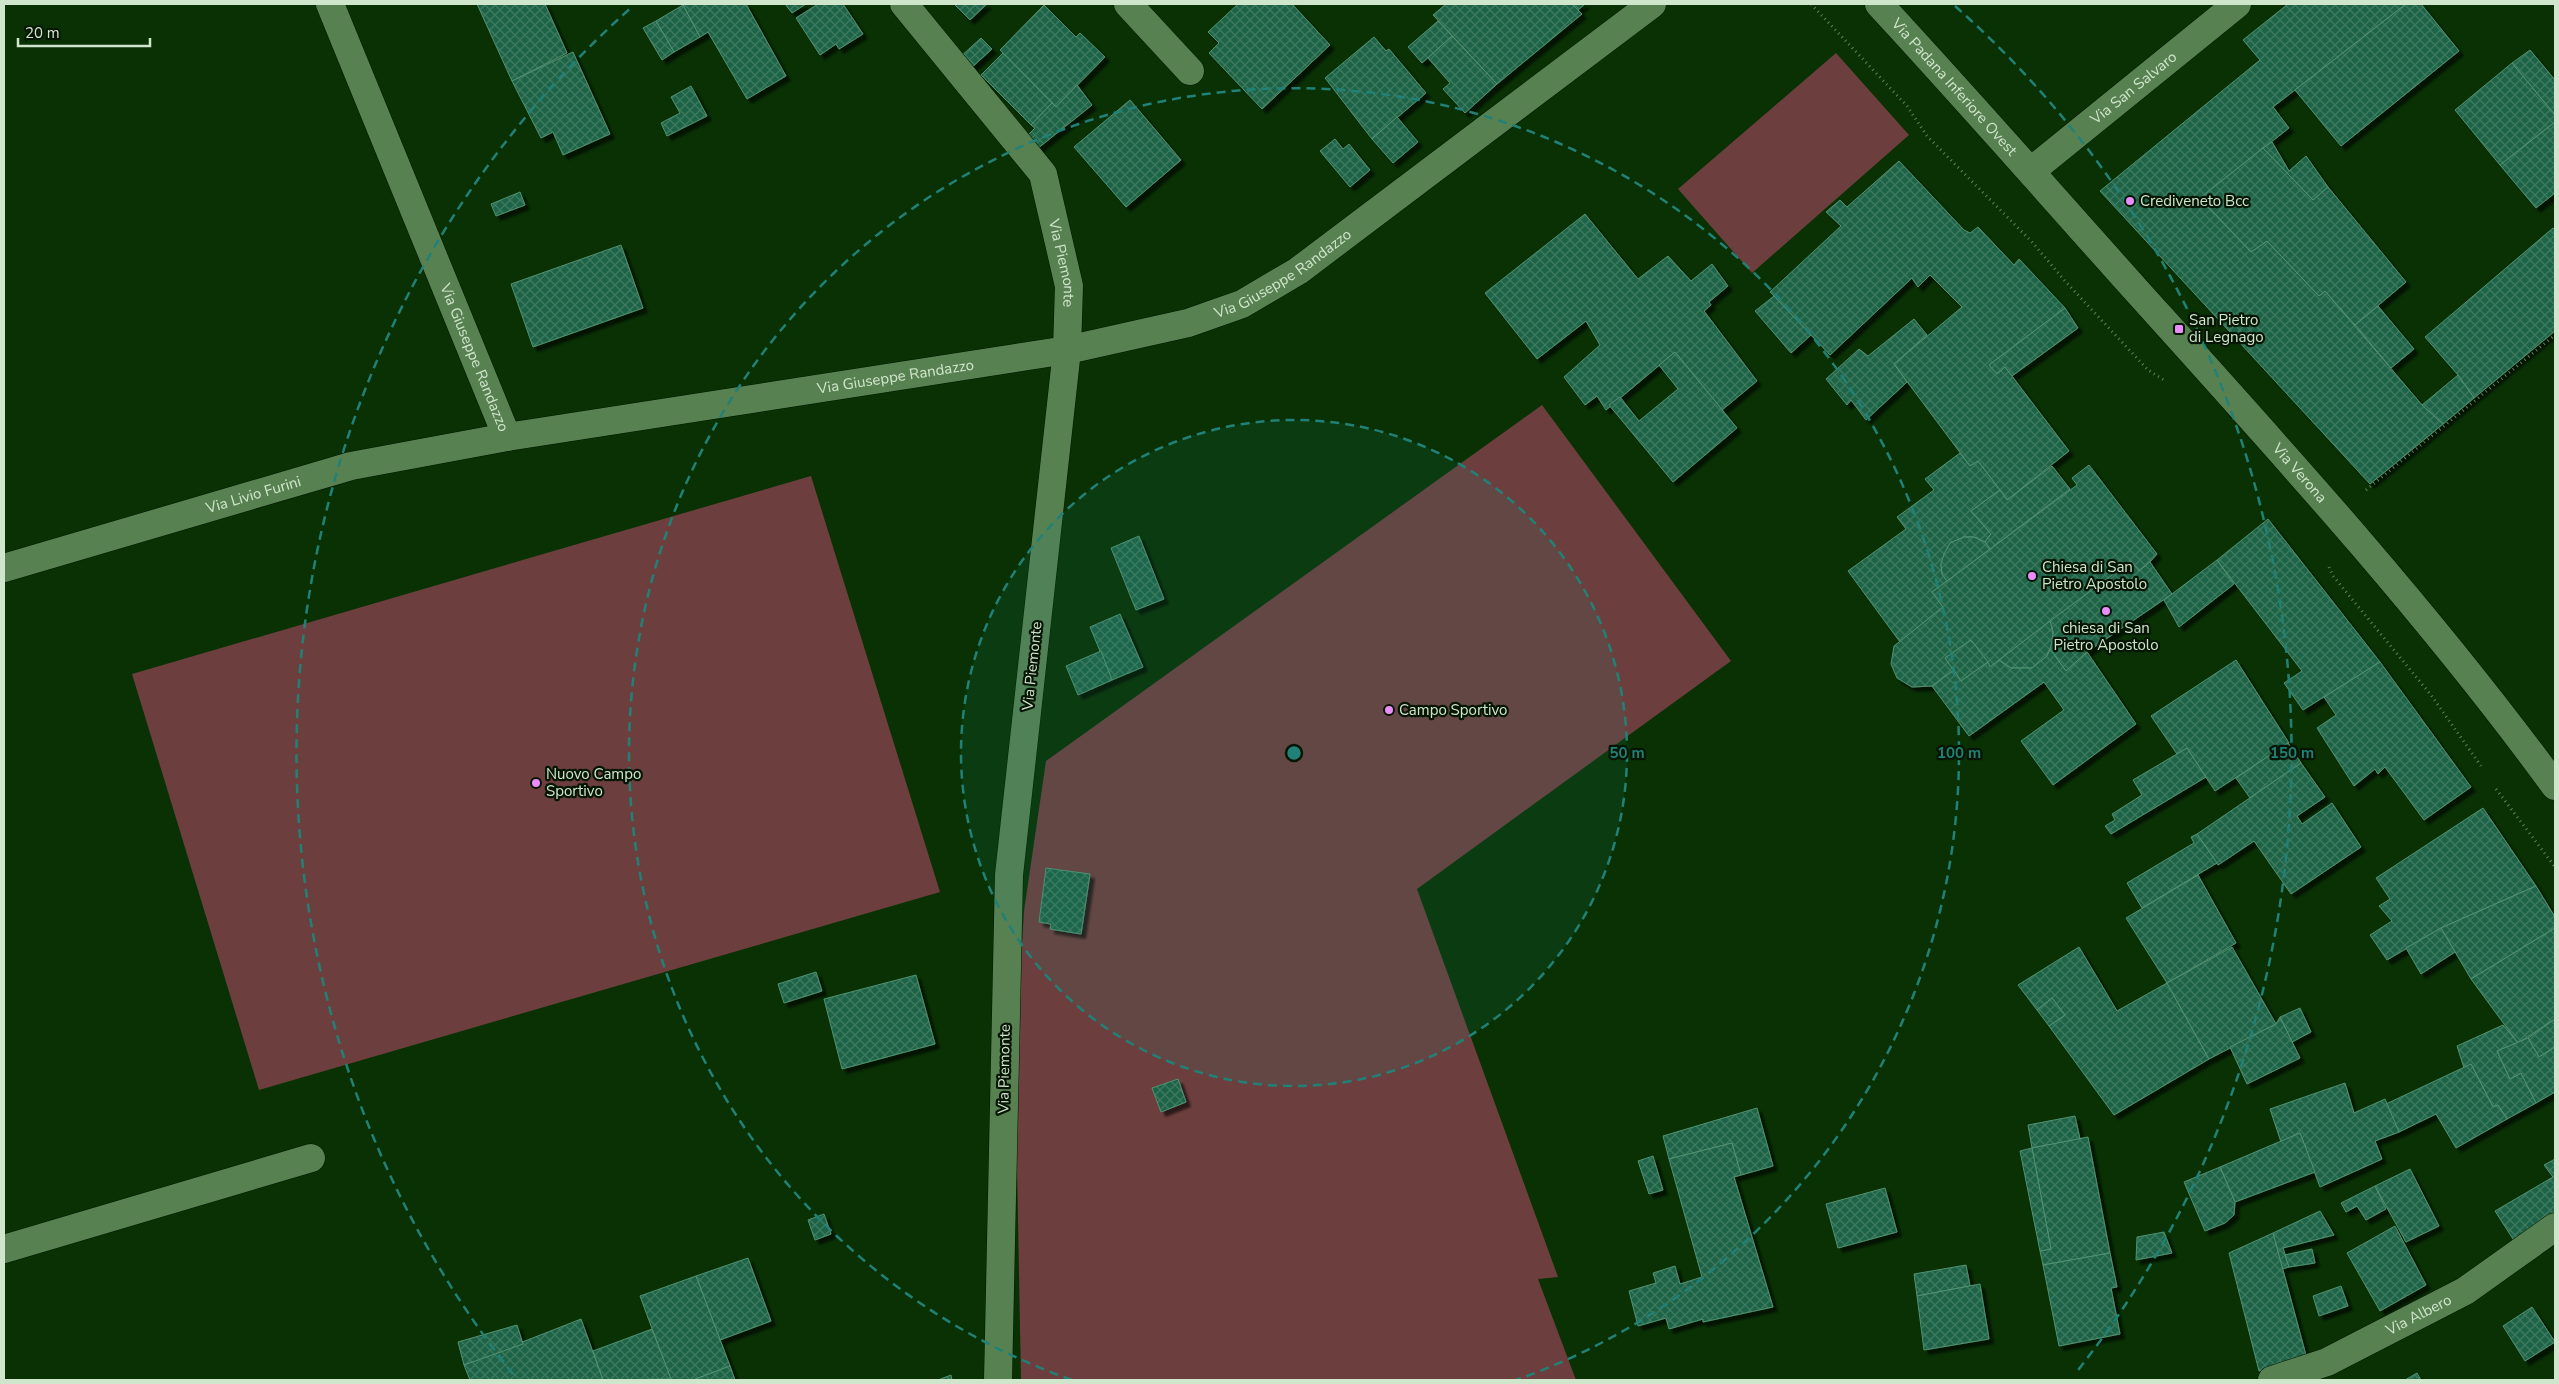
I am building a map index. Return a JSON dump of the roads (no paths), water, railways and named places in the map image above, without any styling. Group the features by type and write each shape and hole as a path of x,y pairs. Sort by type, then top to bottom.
{"street":[{"name":"Via Giuseppe Randazzo","path":"330,4 507,437 1067,350 1188,323 1242,304 1290,276 1652,4"},
{"name":"Via Piemonte","path":"904,4 1043,174 1069,286 1067,350 1008,875 998,1380"},
{"path":"1128,4 1190,71"},
{"name":"Via Padana Inferiore Ovest","path":"1879,4 2032,171"},
{"name":"Via San Salvaro","path":"2032,171 2237,4"},
{"name":"Via Verona","path":"2032,171 2337,513 2428,623 2555,786"},
{"name":"Via Livio Furini","path":"4,568 351,466 507,437"},
{"path":"4,1249 311,1158"},
{"name":"Via Albero","path":"2272,1380 2327,1362 2456,1295 2555,1227"}],"place":[{"name":"Crediveneto Bcc","path":"2130,201"},
{"name":"San Pietro di Legnago","path":"2179,329"},
{"name":"Chiesa di San Pietro Apostolo","path":"2032,576"},
{"name":"chiesa di San Pietro Apostolo","path":"2106,611"},
{"name":"Campo Sportivo","path":"1389,710"},
{"name":"Nuovo Campo Sportivo","path":"536,783"}]}
